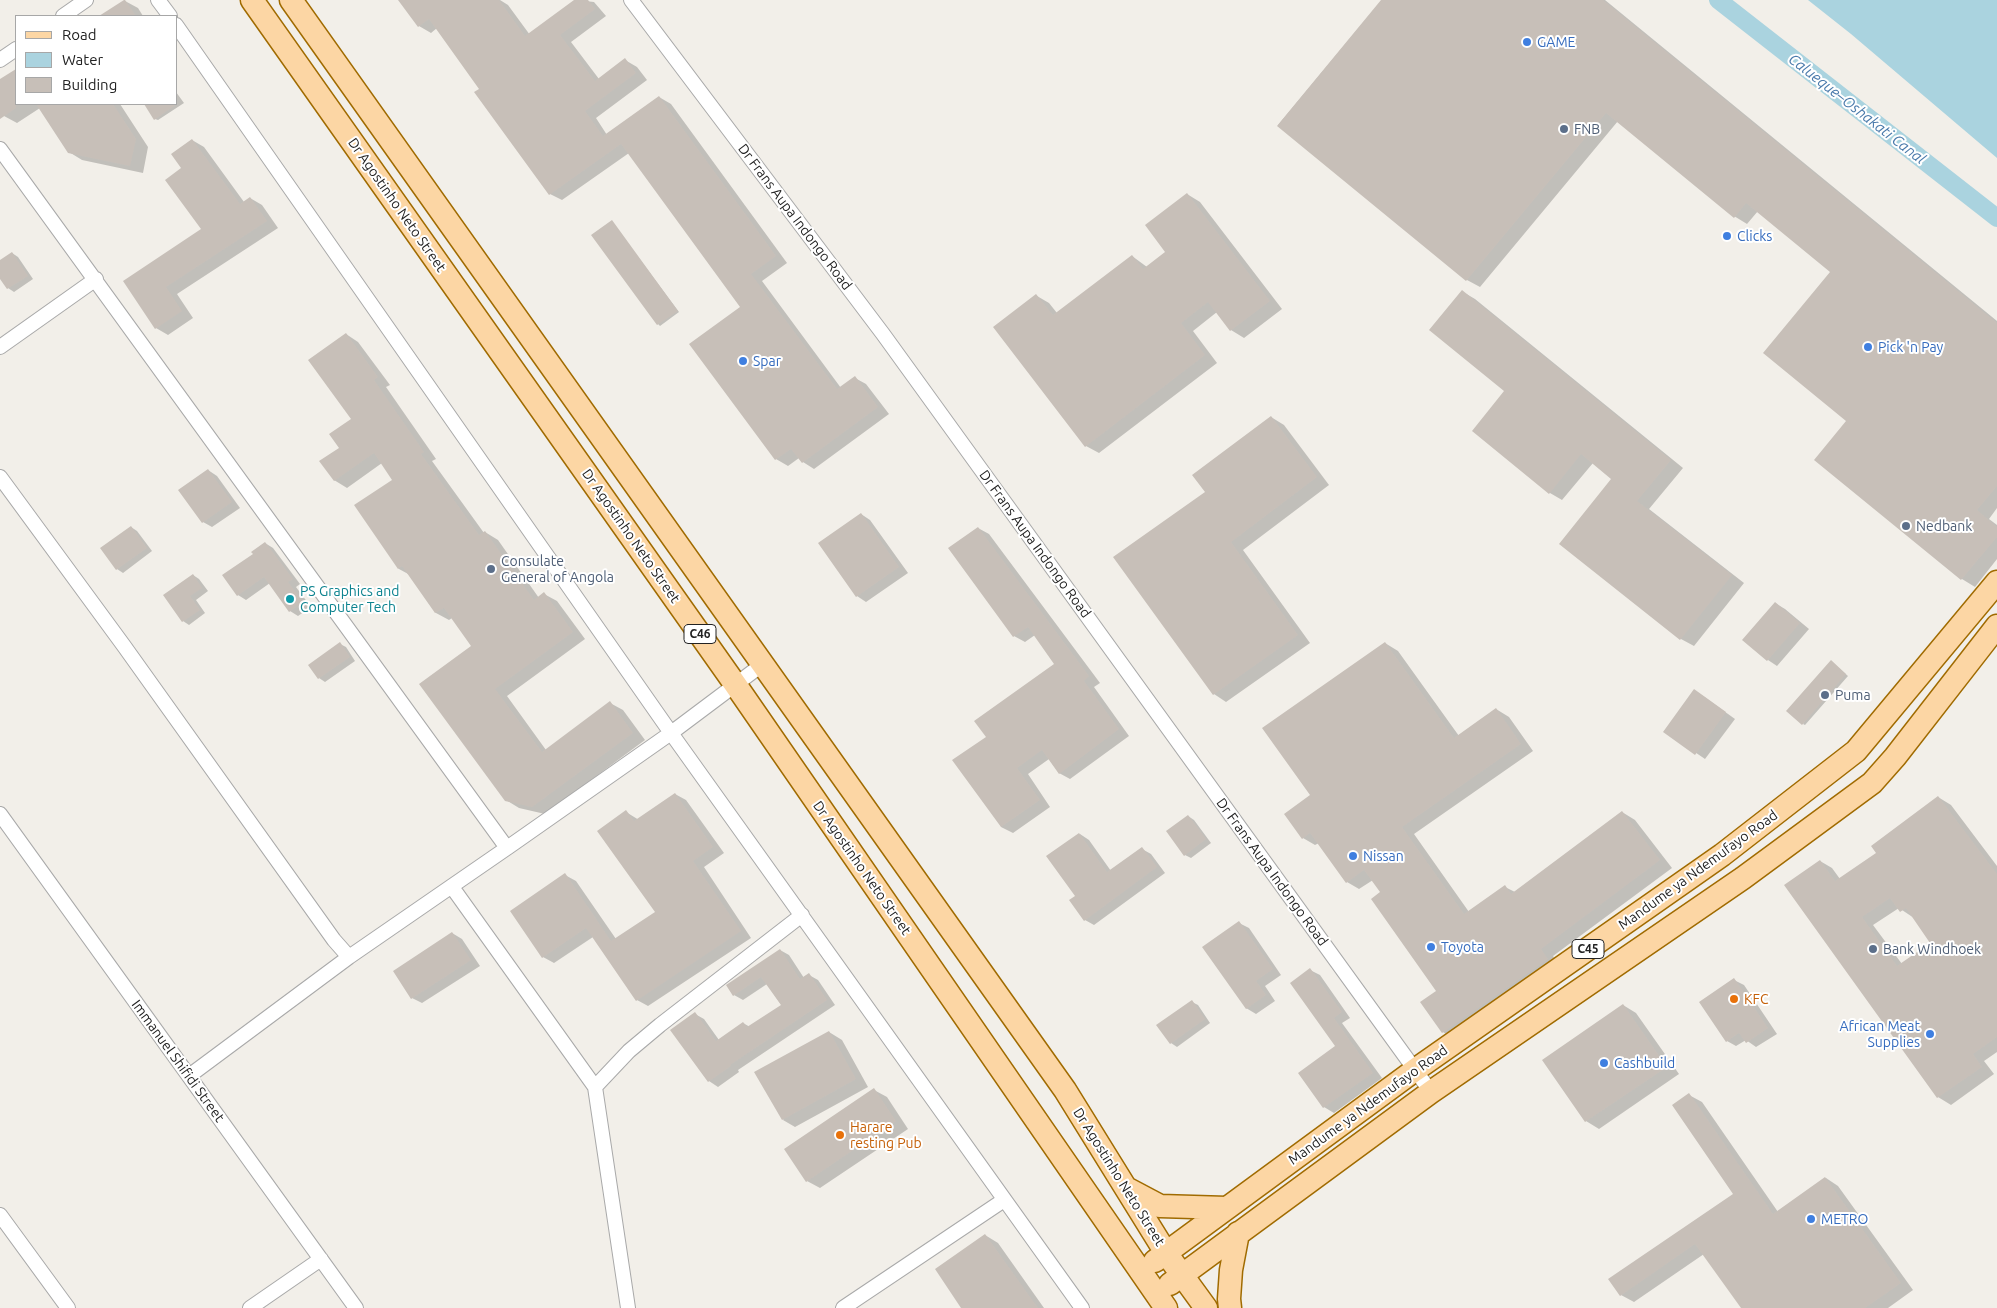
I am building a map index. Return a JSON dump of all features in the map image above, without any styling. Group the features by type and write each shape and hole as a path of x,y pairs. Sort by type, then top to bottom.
{"main road":[{"name":"Dr Agostinho Neto Street","path":"252,0 736,684 1140,1273"},
{"name":"Dr Agostinho Neto Street","path":"291,0 1065,1090 1166,1253"},
{"name":"Mandume ya Ndemufayo Road","path":"1140,1273 1415,1070 1722,855 1856,751 1997,582"},
{"name":"Mandume ya Ndemufayo Road","path":"1161,1301 1182,1274 1431,1092 1735,884 1872,784 1997,626"},
{"path":"1125,1188 1160,1206 1227,1208"},
{"path":"1230,1308 1231,1270 1238,1233"},
{"name":"C46","path":"1166,1253 1206,1308"},
{"name":"C46","path":"1140,1273 1161,1301"}],"street":[{"path":"64,15 86,0"},
{"path":"158,0 169,15"},
{"name":"Dr Frans Aupa Indongo Road","path":"631,0 883,334 1431,1092"},
{"path":"178,29 671,733 1082,1308"},
{"path":"0,60 15,50"},
{"path":"0,148 507,848"},
{"path":"0,347 96,279"},
{"path":"0,477 349,957"},
{"path":"189,1076 349,957 671,733 764,664"},
{"name":"Immanuel Shifidi Street","path":"0,814 356,1308"},
{"path":"452,886 595,1087 628,1308"},
{"path":"595,1087 629,1052 660,1025 802,915"},
{"path":"842,1308 1004,1200"},
{"path":"0,1215 68,1308"},
{"path":"250,1308 321,1259"}],"water":[{"path":"1808,0 1997,0 1997,158 1851,34"}],"building":[{"path":"124,0 135,15 101,15"},
{"path":"398,0 499,0 525,36 574,0 588,0 595,9 560,35 595,81 625,58 636,73 585,111 603,136 659,96 776,256 751,274 837,389 855,376 878,407 802,463 791,449 775,460 689,344 740,307 621,144 549,195 474,92 479,89 429,19 418,27"},
{"path":"1381,0 1603,0 1997,323 1997,486 1977,510 1997,527 1997,537 1961,580 1814,460 1846,421 1763,353 1830,272 1746,203 1734,218 1606,113 1466,281 1277,126"},
{"path":"15,70 16,108 0,119 0,79"},
{"path":"37,105 114,105 136,139 130,166 68,153"},
{"path":"145,105 176,105 154,120"},
{"path":"192,139 240,204 250,197 267,221 166,287 182,311 155,329 123,281 201,229 165,180 181,168 171,154"},
{"path":"1187,193 1270,301 1230,331 1208,302 1181,323 1205,355 1085,447 993,327 1036,294 1053,315 1132,255 1143,269 1165,252 1145,225"},
{"path":"612,220 678,311 657,325 591,235"},
{"path":"12,252 28,276 7,289 0,279 0,260"},
{"path":"1462,290 1671,460 1637,501 1732,575 1680,640 1559,544 1611,479 1581,454 1549,494 1472,431 1504,391 1429,330"},
{"path":"346,333 378,377 374,380 424,452 421,454 479,535 485,531 534,600 544,592 573,632 495,689 542,752 610,701 633,733 532,807 505,801 419,684 471,646 444,608 435,613 402,566 398,569 354,505 392,480 374,453 334,481 319,461 339,448 329,434 351,419 308,360"},
{"path":"1271,416 1317,477 1231,542 1298,635 1213,695 1113,557 1205,492 1192,475"},
{"path":"208,469 232,502 202,523 178,490"},
{"path":"861,513 899,567 856,597 818,543"},
{"path":"131,526 147,548 116,570 100,548"},
{"path":"978,527 1089,676 1084,681 1119,729 1059,774 1042,750 1017,768 1040,800 1001,827 952,760 986,737 974,721 1054,664 1028,627 1013,637 948,548"},
{"path":"265,542 293,579 288,582 303,602 289,612 264,577 237,596 222,575 253,554 251,552"},
{"path":"193,574 202,588 190,596 200,610 182,622 163,595"},
{"path":"1775,602 1800,623 1767,661 1742,640"},
{"path":"340,642 350,657 318,679 308,665"},
{"path":"1385,642 1454,738 1496,708 1521,744 1402,827 1464,914 1505,885 1511,894 1622,811 1660,860 1541,949 1548,959 1442,1033 1420,1002 1436,991 1371,899 1380,892 1364,870 1346,883 1310,833 1302,839 1284,814 1310,795 1262,728"},
{"path":"1831,660 1846,674 1802,725 1786,711"},
{"path":"1694,689 1726,712 1695,755 1663,732"},
{"path":"675,793 713,847 693,861 741,931 636,1001 586,928 542,958 510,911 565,873 611,941 655,912 597,831 626,810 634,821"},
{"path":"1938,796 1997,874 1997,1037 1973,1054 1982,1067 1937,1098 1784,885 1820,860 1835,881 1876,853 1871,846","holes":["1890,898 1900,912 1906,908 1930,943 1897,966 1862,917"]},
{"path":"1188,815 1206,839 1184,856 1166,831"},
{"path":"1079,833 1107,872 1142,847 1157,867 1084,921 1069,900 1075,896 1046,856"},
{"path":"1239,921 1273,969 1256,981 1266,995 1246,1009 1202,947"},
{"path":"452,932 471,960 411,999 393,971"},
{"path":"780,949 800,979 809,973 827,1000 730,1065 708,1082 670,1030 695,1012 716,1041 743,1022 747,1027 781,1005 761,977 733,996 726,985"},
{"path":"1310,968 1342,1012 1334,1018 1373,1073 1323,1108 1298,1073 1335,1046 1290,983"},
{"path":"1734,978 1768,1028 1746,1043 1739,1033 1726,1042 1699,1002"},
{"path":"1192,1000 1205,1019 1170,1044 1156,1025"},
{"name":"Cashbuild","path":"1623,1004 1667,1067 1585,1122 1542,1060"},
{"path":"829,1031 856,1079 782,1120 754,1072"},
{"name":"Harare resting Pub","path":"874,1088 896,1121 806,1182 784,1149"},
{"name":"METRO","path":"1689,1093 1773,1214 1825,1177 1901,1283 1865,1308 1741,1308 1695,1244 1620,1296 1608,1279 1733,1194 1672,1105"},
{"path":"985,1234 1038,1308 961,1308 935,1269"}],"waterway":[{"name":"Calueque–Oshakati Canal","path":"1718,0 1997,218"}],"place":[{"name":"GAME","path":"1527,42"},
{"name":"FNB","path":"1564,129"},
{"name":"Clicks","path":"1727,236"},
{"name":"Pick 'n Pay","path":"1868,347"},
{"name":"Spar","path":"743,361"},
{"name":"Nedbank","path":"1906,526"},
{"name":"Consulate General of Angola","path":"491,569"},
{"name":"PS Graphics and Computer Tech","path":"290,599"},
{"name":"Puma","path":"1825,695"},
{"name":"Nissan","path":"1353,856"},
{"name":"Toyota","path":"1431,947"},
{"name":"Bank Windhoek","path":"1873,949"},
{"name":"KFC","path":"1734,999"},
{"name":"African Meat Supplies","path":"1930,1034"},
{"name":"Cashbuild","path":"1604,1063"},
{"name":"Harare resting Pub","path":"840,1135"},
{"name":"METRO","path":"1811,1219"}]}
